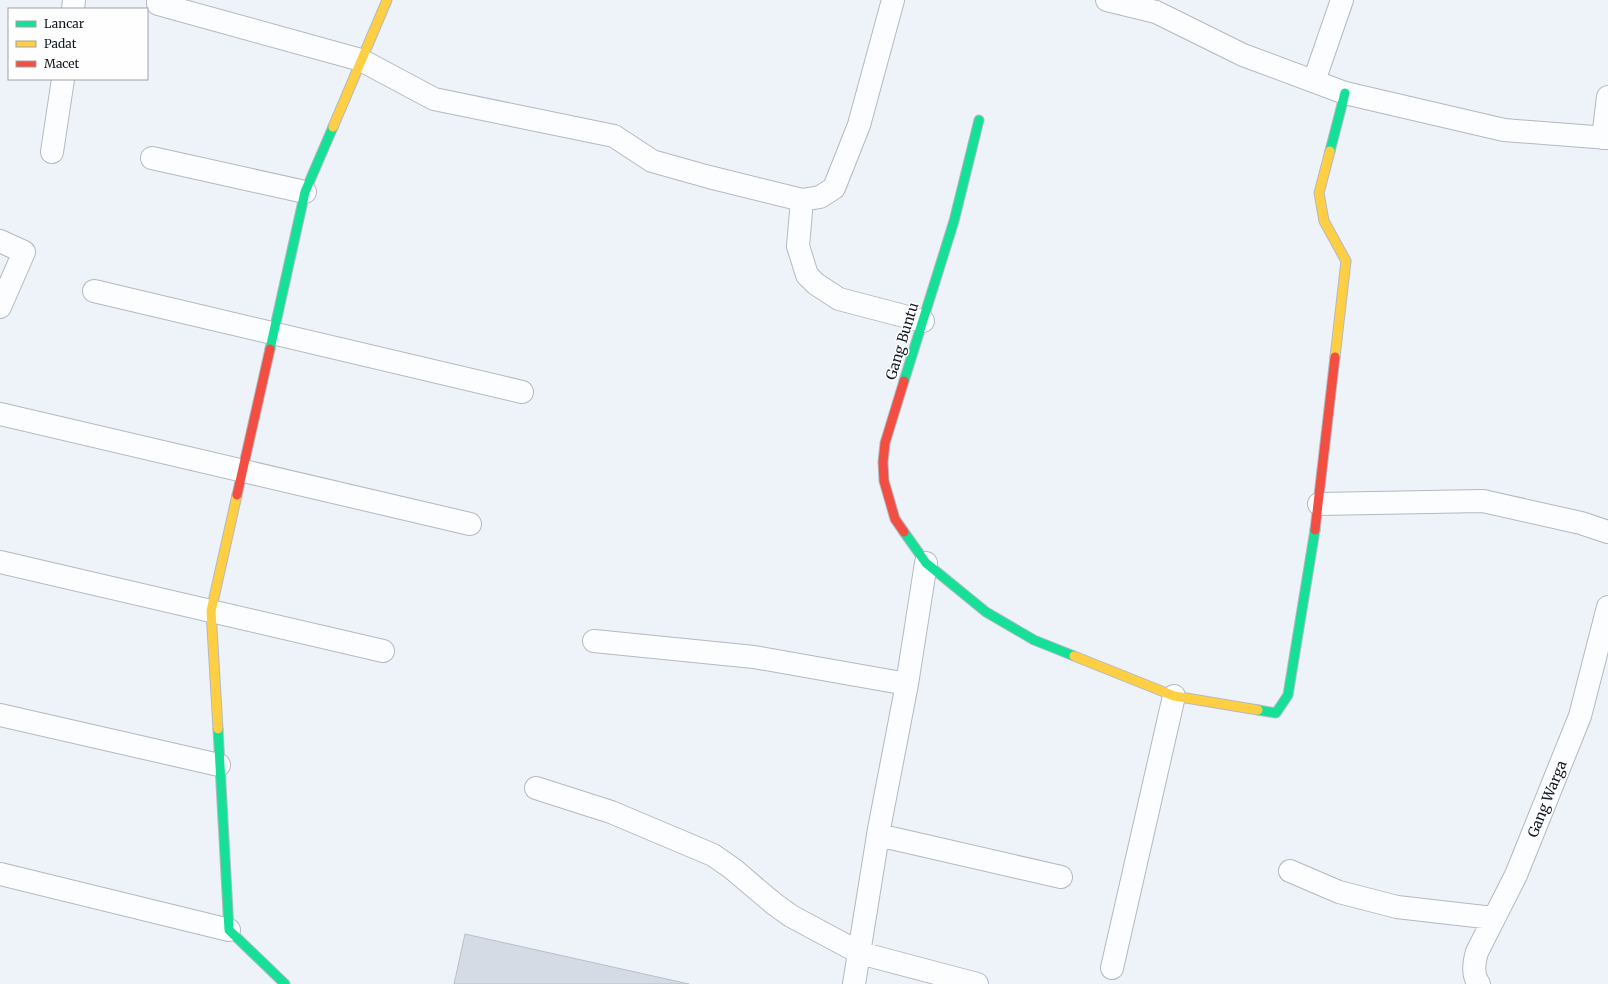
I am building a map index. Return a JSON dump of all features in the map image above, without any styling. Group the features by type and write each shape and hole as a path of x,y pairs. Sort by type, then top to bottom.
{"street":[{"path":"158,0 158,4 361,60 434,99 614,136 652,161 709,178 802,200 820,198 834,188 859,125 893,0"},
{"path":"229,930 211,611 305,192 387,0"},
{"path":"1107,0 1156,12 1243,56 1345,93 1504,130 1606,138 1608,97"},
{"path":"1314,82 1342,0"},
{"path":"52,152 63,80"},
{"path":"1345,93 1319,193 1324,221 1346,261 1319,504 1483,501 1581,523 1608,532"},
{"name":"Gang Buntu","path":"979,120 954,221 885,443 883,462 884,481 895,520 926,563 986,612 1034,640 1174,696 1276,713 1288,695 1319,504"},
{"path":"152,158 305,192"},
{"path":"802,200 798,246 807,275 816,284 838,299 923,321"},
{"path":"0,241 24,252 0,307"},
{"path":"94,291 522,392"},
{"path":"0,414 470,524"},
{"path":"0,562 383,651"},
{"path":"854,984 878,835 907,684 926,563"},
{"name":"Gang Warga","path":"1479,984 1476,980 1474,963 1477,952 1516,875 1580,716 1608,607"},
{"path":"594,641 754,657 907,684"},
{"path":"1112,968 1174,696"},
{"path":"0,715 220,765"},
{"path":"536,788 611,812 713,855 733,869 773,903 791,916 860,953 977,984"},
{"path":"878,835 1061,877"},
{"path":"1290,871 1338,892 1396,907 1493,918"},
{"path":"0,874 229,930 285,984"}],"building":[{"path":"465,934 689,984 454,984"}],"traffic: fast":[{"path":"1330,151 1345,93"},
{"path":"904,381 954,221 979,120"},
{"path":"270,349 305,192 333,127"},
{"path":"1258,710 1276,713 1288,695 1315,530"},
{"path":"904,532 926,563 986,612 1034,640 1074,656"},
{"path":"218,729 229,930 285,984"}],"traffic: slow":[{"path":"333,127 387,0"},
{"path":"1330,151 1319,193 1324,221 1346,261 1335,357"},
{"path":"218,729 211,611 237,495"},
{"path":"1074,656 1174,696 1258,710"}],"traffic: jam":[{"path":"237,495 270,349"},
{"path":"1315,530 1335,357"},
{"path":"904,381 885,443 883,462 884,481 895,519 904,532"}]}
